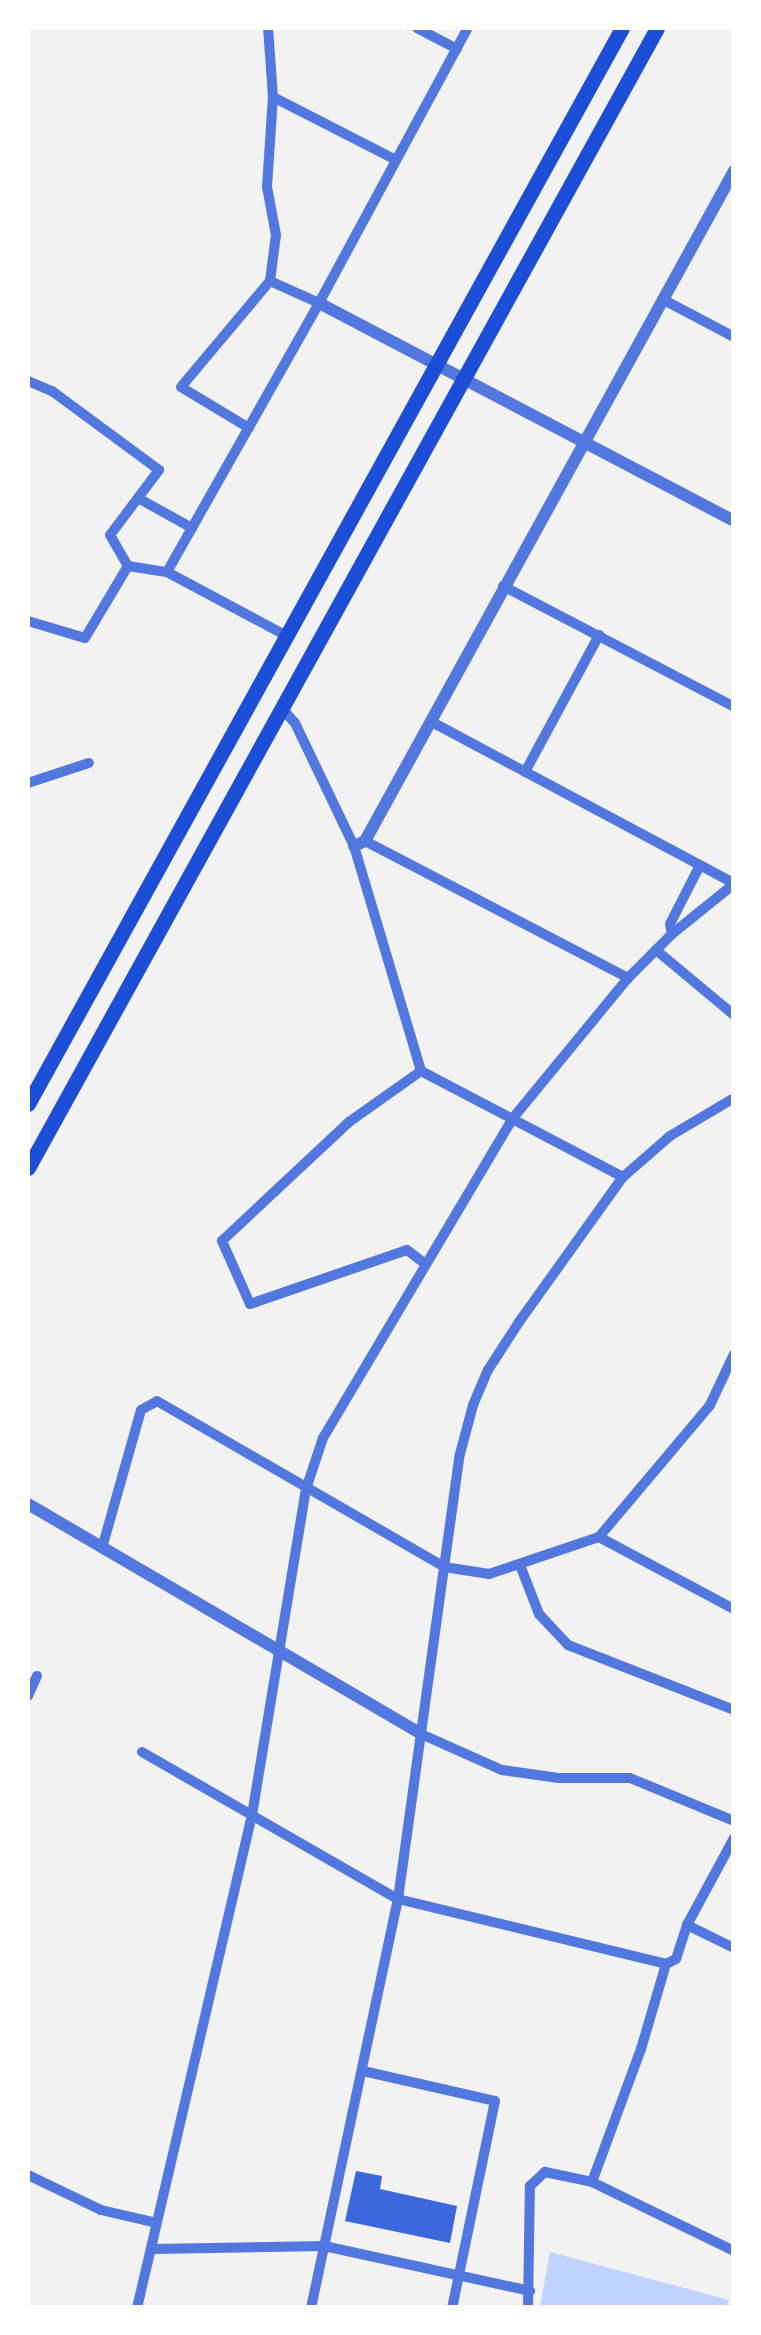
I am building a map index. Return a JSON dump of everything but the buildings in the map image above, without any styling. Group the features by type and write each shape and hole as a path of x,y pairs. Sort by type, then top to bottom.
{"main road":[{"path":"28,1104 622,28"},
{"path":"28,1168 657,28"}],"street":[{"path":"249,428 181,386 270,281 276,235 267,187 273,97 268,28"},
{"path":"417,28 456,49"},
{"path":"167,572 320,303 468,28"},
{"path":"273,97 396,160"},
{"path":"360,844 734,171"},
{"path":"270,281 320,303 734,521"},
{"path":"662,299 734,337"},
{"path":"28,380 52,391 159,470 110,535 128,566"},
{"path":"138,498 192,528"},
{"path":"128,566 167,572 286,636"},
{"path":"28,621 85,638 128,566"},
{"path":"503,586 734,707"},
{"path":"525,772 599,636"},
{"path":"281,706 295,723 360,844 421,1070 623,1178"},
{"path":"137,2308 252,1815 306,1489 323,1438 424,1262 513,1118 628,978 672,934 734,883 430,721"},
{"path":"28,783 89,763"},
{"path":"360,844 628,978"},
{"path":"672,934 670,924 700,864"},
{"path":"656,950 734,1015"},
{"path":"421,1070 348,1122 222,1241 250,1304 407,1250 424,1262"},
{"path":"311,2308 398,1898 460,1454 488,1370 623,1178 670,1136 734,1098"},
{"path":"102,1548 140,1410 157,1401 444,1568 488,1574 520,1565 598,1537 710,1405 732,1360"},
{"path":"28,1504 420,1734 502,1770 558,1778 630,1778 734,1821"},
{"path":"598,1537 734,1610"},
{"path":"520,1565 539,1614 568,1645 734,1710"},
{"path":"28,1696 37,1676"},
{"path":"142,1752 398,1898 666,1964 676,1959 687,1925 734,1838"},
{"path":"687,1925 734,1948"},
{"path":"592,2182 641,2050 666,1964"},
{"path":"362,2071 495,2101 452,2308"},
{"path":"528,2308 530,2186 545,2172 592,2182 734,2251"},
{"path":"28,2175 101,2210 157,2223"},
{"path":"151,2249 324,2246 530,2291"}],"water":[{"path":"550,2252 729,2300 727,2307 540,2307"}]}
